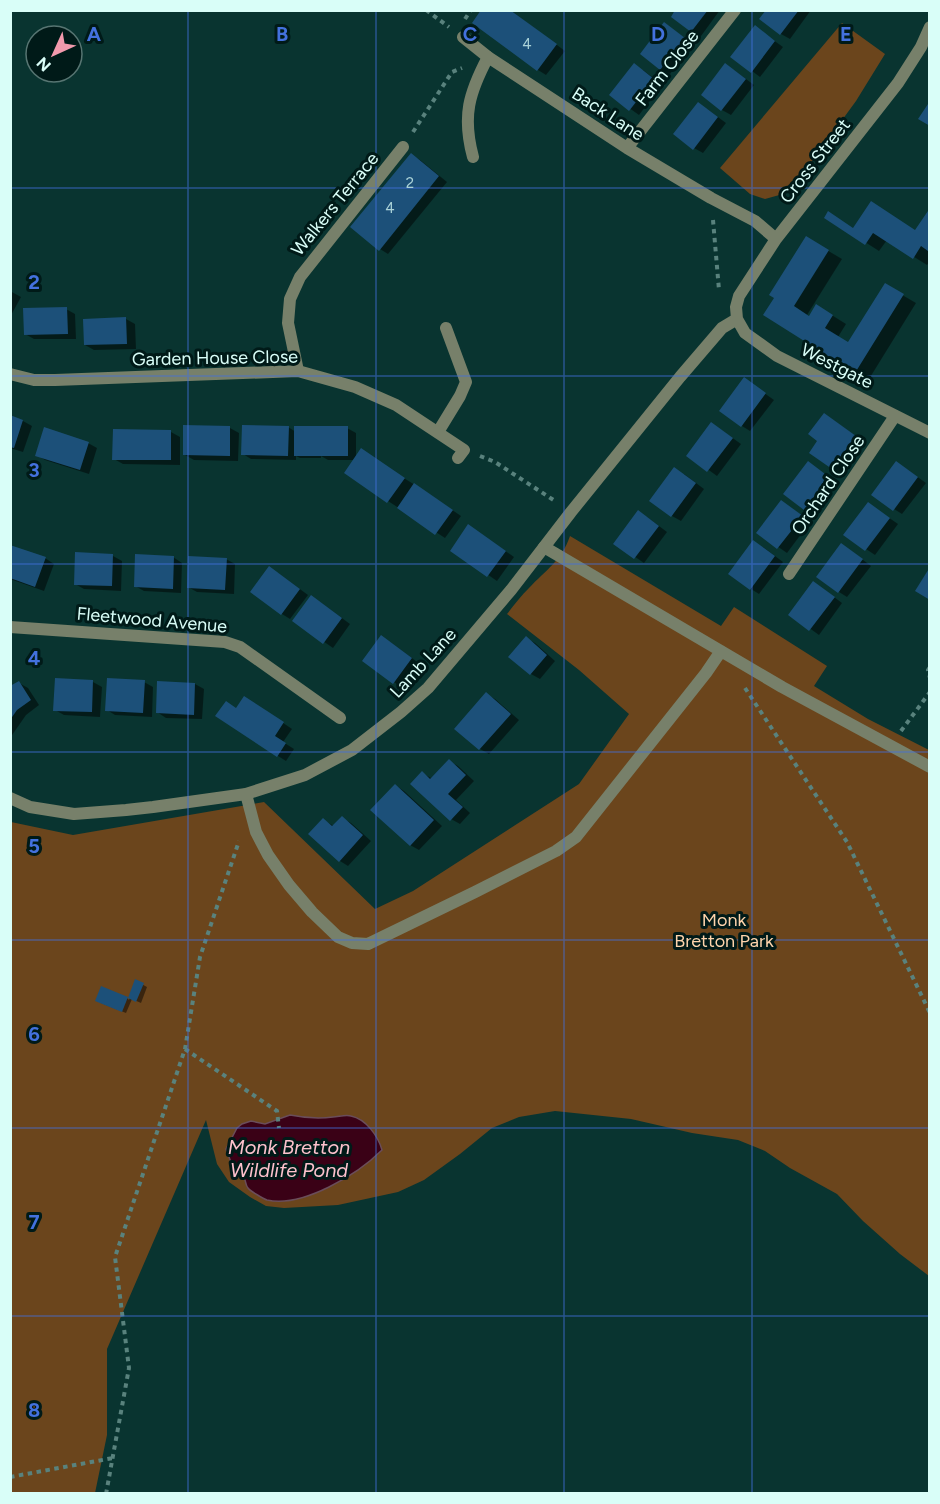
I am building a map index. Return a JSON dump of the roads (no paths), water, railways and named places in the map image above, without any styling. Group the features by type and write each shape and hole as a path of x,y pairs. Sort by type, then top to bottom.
{"street":[{"name":"Farm Close","path":"627,148 735,10"},
{"name":"Cross Street","path":"737,320 736,307 739,296 776,239 898,84 921,47 930,27"},
{"name":"Back Lane","path":"463,37 488,57 627,148 711,198 755,221 776,239"},
{"path":"473,157 468,137 468,114 477,77 488,57"},
{"name":"Walkers Terrace","path":"298,371 288,323 290,299 300,277 403,147"},
{"name":"Westgate","path":"737,320 745,333 777,356 930,433"},
{"name":"Lamb Lane","path":"10,798 30,807 74,814 126,810 246,794 305,775 352,750 428,688 511,590 680,377 722,328 737,320"},
{"path":"438,432 466,382 446,328"},
{"name":"Garden House Close","path":"10,374 34,380 55,380 298,371 354,387 396,405 438,432 461,454"},
{"name":"Orchard Close","path":"789,574 895,416"},
{"path":"544,548 782,687 930,767"},
{"name":"Fleetwood Avenue","path":"10,627 225,642 240,647 340,718"},
{"path":"246,794 256,832 268,855 289,885 338,937 352,943 368,944 556,851 576,837 693,690 721,651"}],"water":[{"name":"Monk Bretton Wildlife Pond","path":"290,1115 327,1118 347,1115 356,1118 371,1129 382,1150 345,1178 313,1194 297,1199 267,1200 247,1187 245,1180 234,1168 226,1149 237,1128 242,1124 251,1121 265,1124"}],"park label":[{"name":"Monk Bretton Park","path":"724,930"}]}
